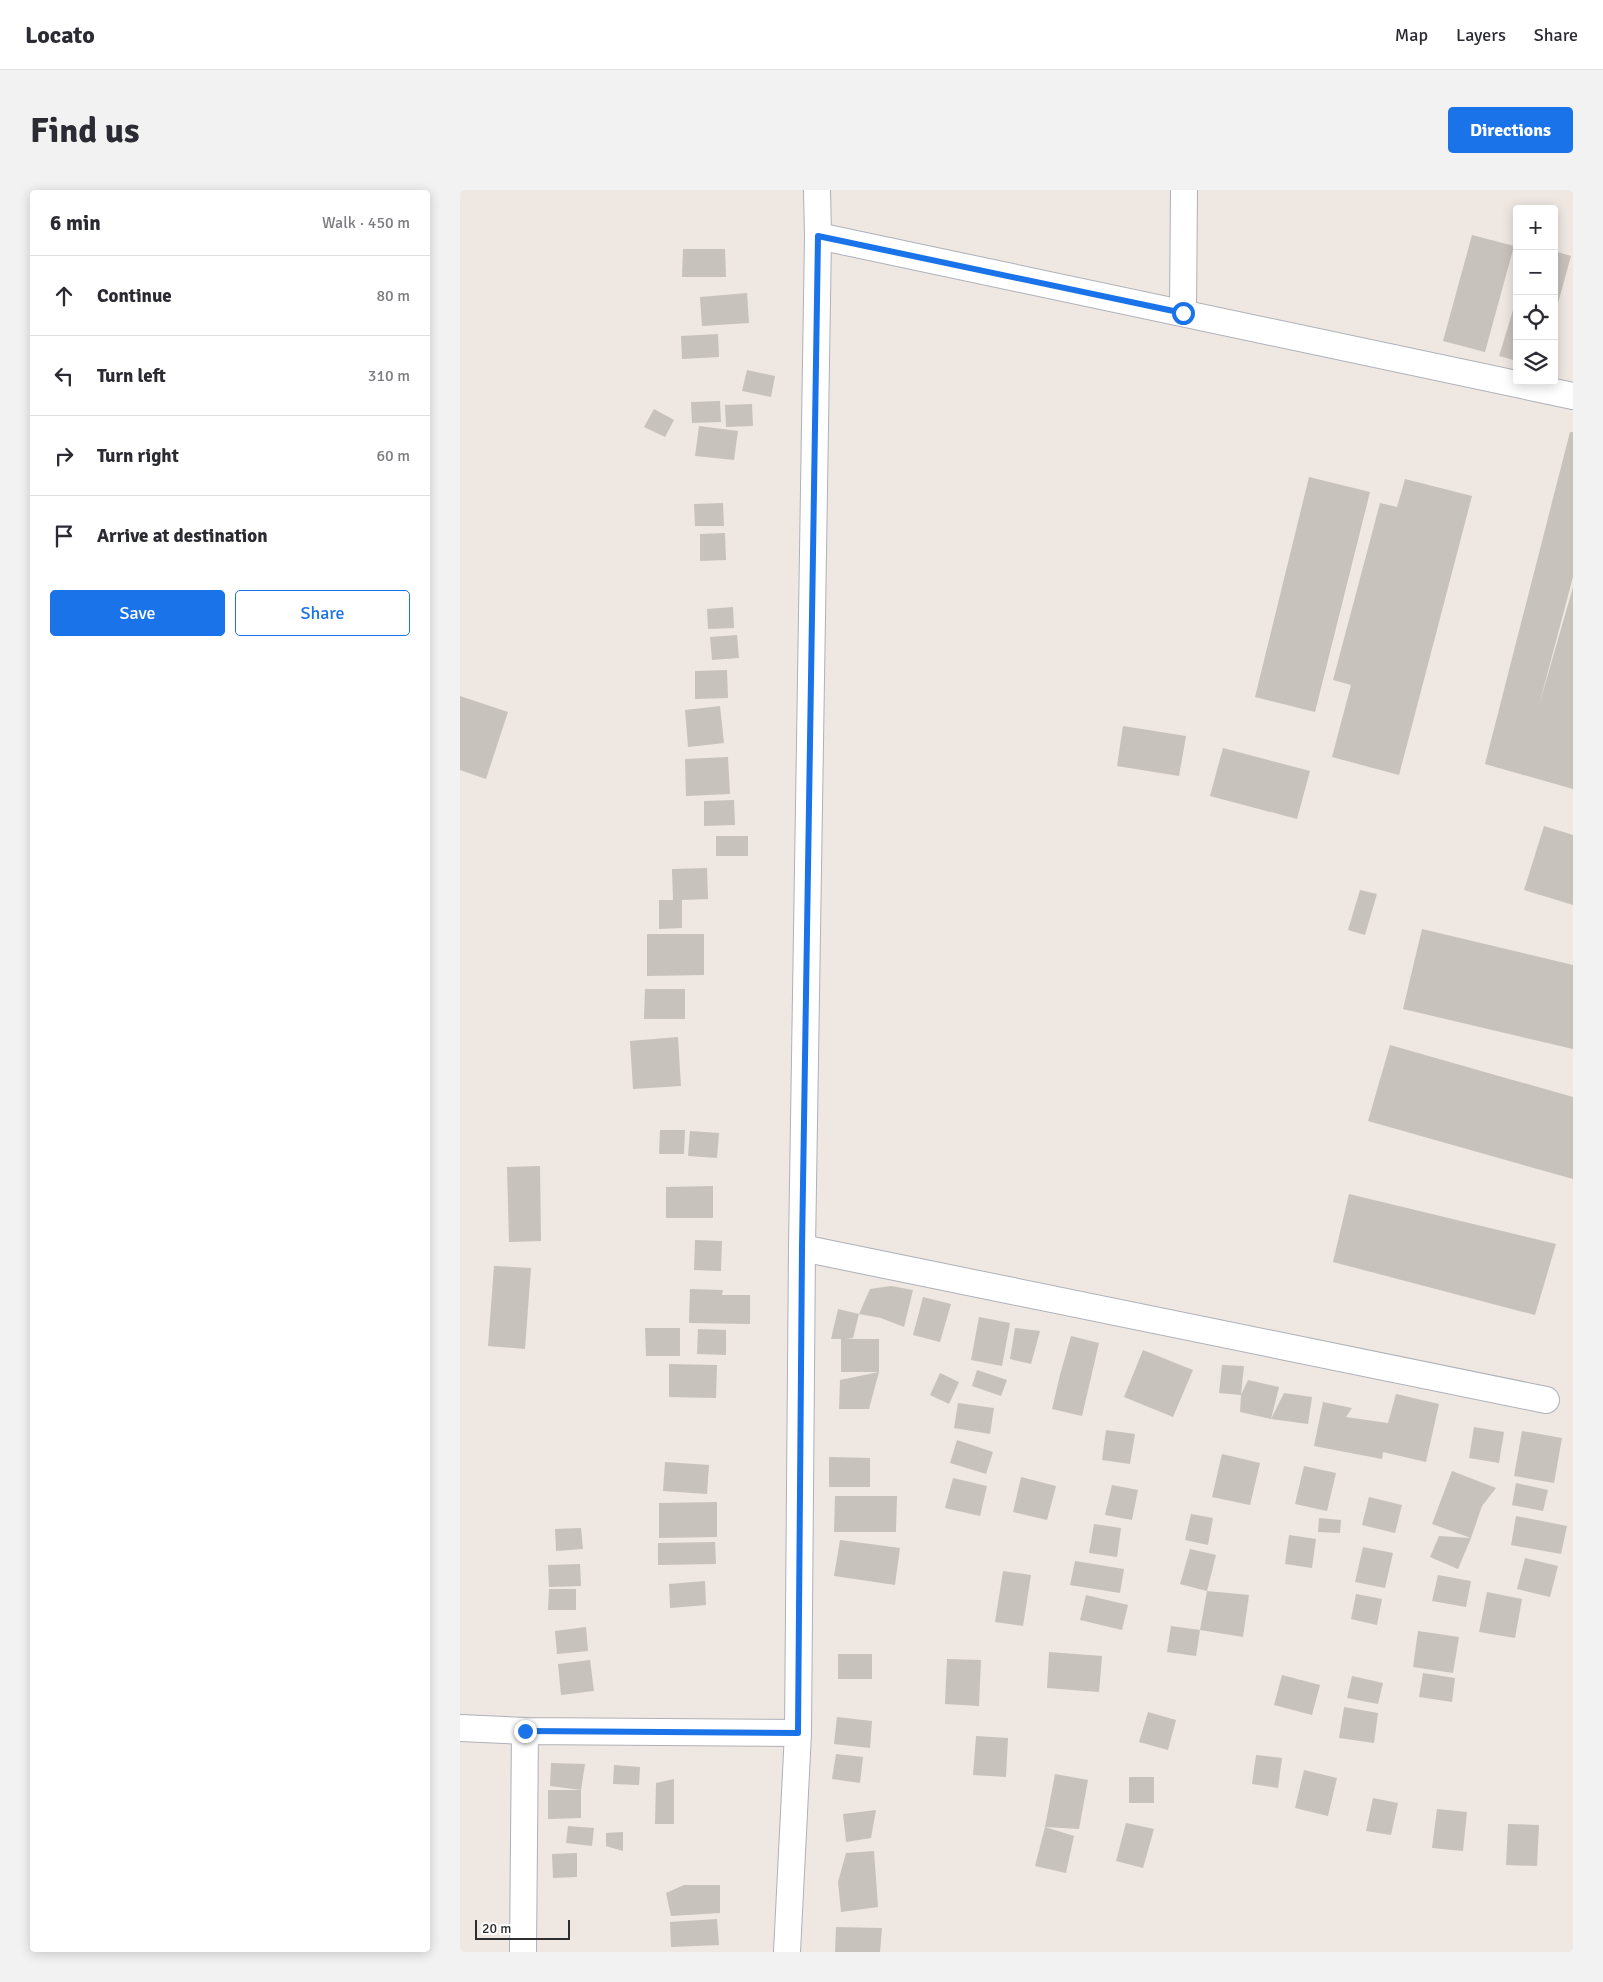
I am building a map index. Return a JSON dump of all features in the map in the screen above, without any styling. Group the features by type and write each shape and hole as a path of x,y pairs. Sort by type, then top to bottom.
{"street":[{"path":"787,1952 798,1733 802,1248 818,236 817,190"},
{"path":"1183,313 1184,190"},
{"path":"818,236 1573,396"},
{"path":"802,1248 1546,1400"},
{"path":"460,1728 525,1731 798,1733"},
{"path":"523,1952 525,1731"}],"building":[{"path":"1472,235 1513,246 1485,352 1443,341"},
{"path":"683,249 725,249 726,277 682,277"},
{"path":"1558,252 1571,256 1558,303"},
{"path":"747,293 749,323 702,326 700,297"},
{"path":"1513,310 1513,360 1499,356"},
{"path":"718,334 719,357 682,359 681,336"},
{"path":"747,370 775,376 771,397 742,391"},
{"path":"720,401 721,422 692,423 691,402"},
{"path":"752,404 753,426 726,427 725,405"},
{"path":"654,409 674,420 665,437 644,427"},
{"path":"699,426 738,431 734,460 695,456"},
{"path":"1570,432 1573,432 1573,577 1538,709 1573,587 1573,789 1485,764"},
{"path":"1309,477 1370,492 1315,712 1255,697"},
{"path":"1405,479 1472,496 1399,775 1332,757 1351,685 1333,680 1380,503 1397,507"},
{"path":"723,503 724,526 695,526 694,504"},
{"path":"725,533 726,560 700,561 700,534"},
{"path":"733,607 734,628 708,629 707,609"},
{"path":"737,635 739,658 712,660 710,637"},
{"path":"727,670 728,698 695,699 695,671"},
{"path":"460,696 508,712 486,779 460,770"},
{"path":"720,706 724,743 688,747 685,710"},
{"path":"1123,726 1186,736 1179,776 1117,766"},
{"path":"1223,748 1310,771 1297,819 1210,796"},
{"path":"728,757 730,794 686,796 685,759"},
{"path":"734,800 735,825 704,826 704,801"},
{"path":"1544,826 1573,835 1573,905 1524,890"},
{"path":"716,836 748,836 748,856 716,856"},
{"path":"707,868 708,899 682,900 682,928 659,929 659,900 673,900 672,869"},
{"path":"1360,890 1377,894 1365,935 1348,930"},
{"path":"1422,929 1573,965 1573,1049 1403,1009"},
{"path":"647,934 704,934 704,975 647,976"},
{"path":"645,989 685,989 685,1019 644,1019"},
{"path":"678,1037 681,1086 633,1089 630,1041"},
{"path":"1390,1045 1573,1097 1573,1179 1368,1121"},
{"path":"660,1130 685,1130 684,1154 659,1154"},
{"path":"690,1131 719,1133 717,1158 688,1156"},
{"path":"540,1166 541,1241 509,1242 507,1167"},
{"path":"713,1186 713,1218 666,1218 666,1187"},
{"path":"1349,1194 1556,1244 1535,1315 1333,1262"},
{"path":"695,1240 722,1241 721,1271 694,1270"},
{"path":"494,1266 531,1268 525,1349 488,1346"},
{"path":"891,1286 913,1290 904,1327 881,1318 859,1314 870,1289"},
{"path":"690,1289 723,1290 722,1295 750,1295 750,1324 689,1323"},
{"path":"923,1297 951,1304 940,1342 913,1335"},
{"path":"838,1309 859,1314 853,1338 846,1339 879,1339 879,1372 841,1372 841,1339 831,1339"},
{"path":"979,1317 1010,1323 1002,1366 971,1360"},
{"path":"645,1328 680,1328 680,1356 646,1356"},
{"path":"1015,1328 1040,1331 1031,1364 1010,1359"},
{"path":"698,1329 726,1330 726,1355 697,1354"},
{"path":"1071,1336 1099,1343 1082,1416 1052,1409"},
{"path":"1143,1350 1193,1370 1173,1417 1124,1397"},
{"path":"669,1364 717,1365 716,1398 669,1397"},
{"path":"1222,1365 1244,1366 1241,1395 1219,1393"},
{"path":"977,1370 1007,1380 1001,1396 972,1386"},
{"path":"879,1372 869,1409 839,1409 840,1380"},
{"path":"940,1373 959,1382 949,1404 930,1395"},
{"path":"1248,1380 1279,1387 1271,1419 1240,1412 1241,1395"},
{"path":"1284,1393 1312,1397 1308,1424 1271,1419"},
{"path":"1396,1394 1439,1404 1426,1462 1383,1452 1382,1459 1314,1446 1323,1402 1352,1408 1346,1417 1388,1423"},
{"path":"958,1403 994,1408 990,1434 954,1428"},
{"path":"1474,1427 1504,1432 1499,1463 1469,1458"},
{"path":"1106,1430 1135,1434 1130,1464 1102,1460"},
{"path":"1522,1431 1562,1438 1554,1483 1514,1476"},
{"path":"957,1440 993,1452 986,1474 950,1463"},
{"path":"1222,1454 1260,1463 1250,1505 1212,1497"},
{"path":"829,1457 870,1458 870,1487 829,1487"},
{"path":"665,1462 709,1465 707,1494 663,1491"},
{"path":"1304,1466 1336,1473 1327,1511 1295,1504"},
{"path":"1452,1471 1496,1488 1482,1506 1471,1538 1432,1524"},
{"path":"1021,1477 1056,1486 1047,1520 1013,1512"},
{"path":"953,1478 987,1486 980,1516 945,1508"},
{"path":"1516,1483 1548,1490 1543,1511 1512,1505"},
{"path":"1112,1485 1138,1490 1132,1520 1105,1515"},
{"path":"835,1496 897,1496 896,1532 834,1532"},
{"path":"1369,1497 1402,1505 1395,1533 1362,1525"},
{"path":"717,1502 717,1537 659,1538 659,1503"},
{"path":"1191,1514 1213,1518 1208,1545 1185,1540"},
{"path":"1516,1516 1567,1526 1561,1554 1511,1545"},
{"path":"1319,1518 1341,1520 1340,1533 1318,1532"},
{"path":"1094,1524 1121,1528 1117,1557 1089,1553"},
{"path":"581,1528 583,1549 556,1551 555,1529"},
{"path":"1289,1535 1316,1539 1312,1568 1285,1564"},
{"path":"1439,1536 1471,1538 1458,1569 1430,1557"},
{"path":"840,1540 900,1548 895,1585 834,1576"},
{"path":"715,1542 716,1564 658,1565 658,1543"},
{"path":"1363,1547 1393,1553 1385,1588 1355,1582"},
{"path":"1190,1549 1216,1555 1207,1591 1180,1584"},
{"path":"1525,1558 1558,1566 1550,1597 1517,1589"},
{"path":"1075,1561 1124,1569 1120,1593 1070,1585"},
{"path":"580,1564 581,1586 549,1587 548,1565"},
{"path":"1003,1571 1031,1575 1023,1626 995,1622"},
{"path":"1438,1575 1471,1581 1466,1607 1432,1601"},
{"path":"705,1581 706,1605 670,1608 669,1584"},
{"path":"549,1589 576,1589 576,1610 548,1610"},
{"path":"1207,1591 1249,1595 1243,1637 1200,1630"},
{"path":"1487,1592 1522,1599 1515,1638 1479,1632"},
{"path":"1356,1594 1382,1599 1377,1625 1351,1619"},
{"path":"1086,1595 1128,1605 1122,1630 1080,1620"},
{"path":"1171,1626 1200,1630 1196,1656 1167,1652"},
{"path":"586,1627 588,1651 557,1654 555,1631"},
{"path":"1418,1631 1459,1637 1453,1673 1413,1667"},
{"path":"1049,1652 1102,1656 1099,1692 1047,1688"},
{"path":"838,1654 872,1654 872,1679 838,1679"},
{"path":"947,1659 981,1660 979,1706 945,1704"},
{"path":"590,1660 594,1691 561,1695 558,1664"},
{"path":"1423,1673 1455,1678 1452,1702 1419,1697"},
{"path":"1282,1675 1320,1685 1312,1715 1274,1705"},
{"path":"1352,1676 1383,1683 1378,1704 1347,1698"},
{"path":"1344,1707 1378,1713 1374,1743 1339,1738"},
{"path":"1148,1712 1176,1720 1168,1750 1139,1742"},
{"path":"837,1717 872,1721 870,1748 834,1744"},
{"path":"976,1736 1008,1738 1006,1777 973,1775"},
{"path":"836,1754 863,1757 860,1783 832,1779"},
{"path":"1256,1755 1282,1758 1278,1788 1252,1784"},
{"path":"551,1763 585,1764 581,1790 550,1786"},
{"path":"614,1765 640,1767 639,1785 613,1784"},
{"path":"1304,1770 1337,1778 1328,1816 1295,1808"},
{"path":"1055,1774 1088,1780 1079,1829 1045,1827"},
{"path":"1129,1777 1154,1777 1154,1803 1129,1803"},
{"path":"674,1779 674,1824 655,1824 656,1783"},
{"path":"548,1790 581,1790 581,1818 548,1819"},
{"path":"1373,1798 1398,1803 1391,1835 1366,1831"},
{"path":"1437,1809 1467,1812 1463,1851 1432,1848"},
{"path":"876,1810 871,1838 846,1842 843,1814"},
{"path":"1126,1823 1154,1829 1143,1868 1116,1861"},
{"path":"1508,1824 1539,1825 1537,1866 1506,1865"},
{"path":"568,1826 594,1828 592,1846 566,1843"},
{"path":"1045,1827 1074,1836 1066,1873 1035,1866"},
{"path":"623,1832 623,1851 606,1846 606,1833"},
{"path":"874,1851 878,1907 841,1912 838,1882 846,1853"},
{"path":"577,1853 577,1877 553,1878 552,1854"},
{"path":"684,1885 720,1885 720,1913 671,1916 666,1893"},
{"path":"717,1919 719,1945 671,1947 670,1922"},
{"path":"836,1927 882,1928 880,1952 835,1952"}],"route":[{"path":"525,1731 798,1733 802,1248 818,236 1183,313"}]}
